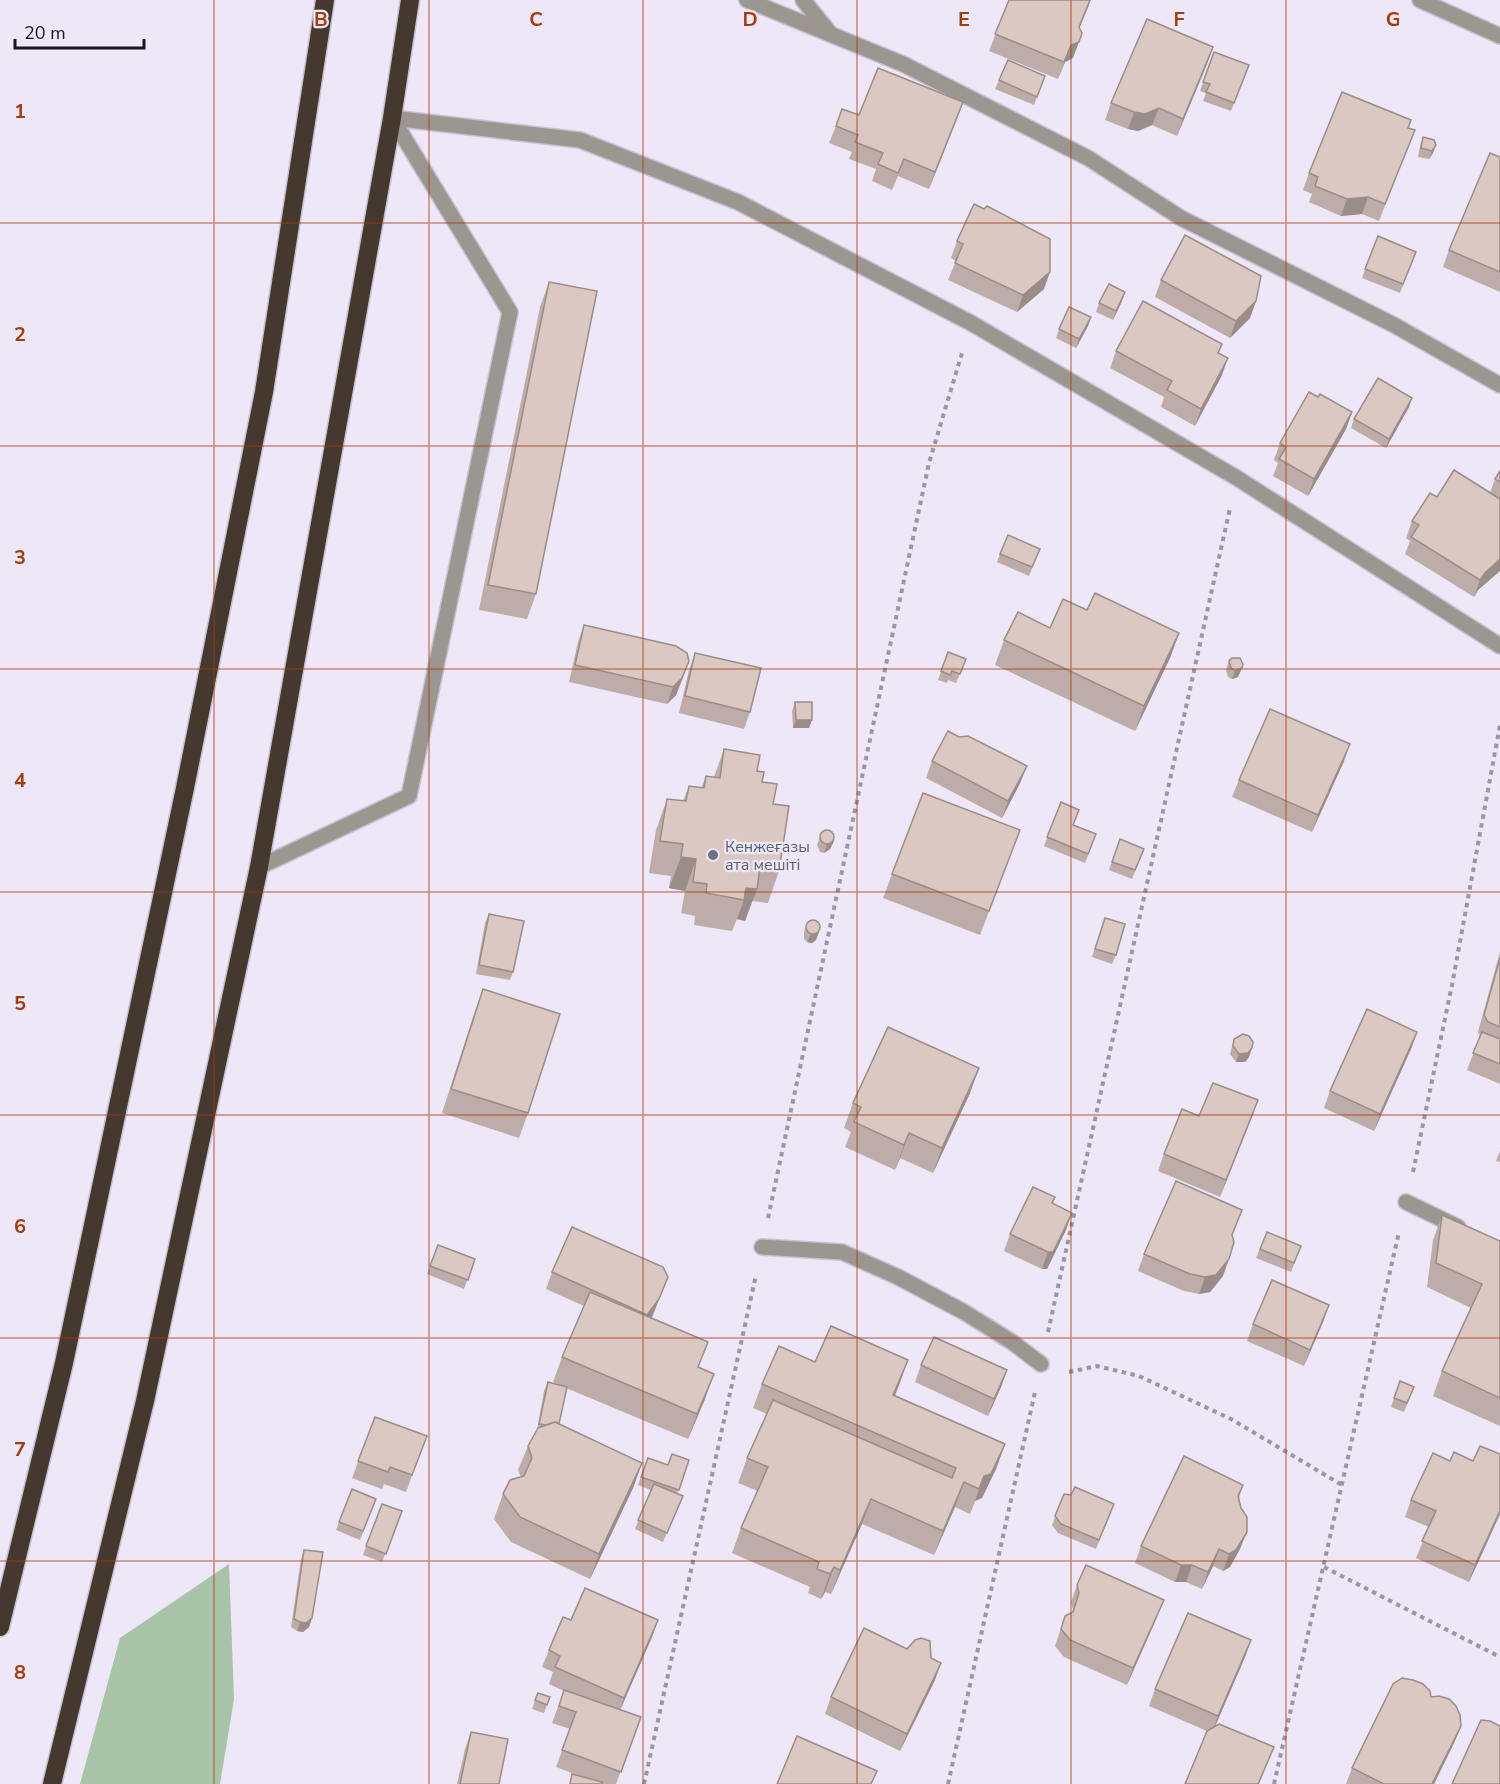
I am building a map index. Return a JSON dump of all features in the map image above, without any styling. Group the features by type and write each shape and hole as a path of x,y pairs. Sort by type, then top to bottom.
{"highway":[{"path":"0,1627 64,1363 192,753 264,392 325,0"},
{"path":"52,1784 145,1401 259,867 392,117 410,0"}],"street":[{"path":"747,0 903,64 1088,158 1181,218 1394,325 1500,385"},
{"path":"803,0 831,34"},
{"path":"1420,0 1500,36"},
{"path":"392,117 580,140 738,202 971,323 1237,478 1500,646"},
{"path":"259,867 410,796 510,312 392,117"},
{"path":"1406,1202 1469,1232"},
{"path":"762,1247 842,1252 898,1277 964,1312 1012,1342 1039,1372"}],"path":[{"path":"644,1784 762,1247 929,463 971,323"},
{"path":"948,1784 1237,478"},
{"path":"1274,1784 1406,1202 1452,985 1500,725"},
{"path":"1039,1372 1097,1366 1139,1376 1232,1419 1341,1485"},
{"path":"1324,1567 1500,1657"}],"green space":[{"path":"229,1564 234,1699 220,1784 80,1784 120,1638"}],"building":[{"path":"1009,0 1090,0 1079,27 1082,33 1079,42 1071,45 1064,62 995,34"},
{"path":"1147,19 1213,47 1183,119 1159,108 1145,114 1111,103"},
{"path":"1214,52 1249,65 1234,103 1206,92 1210,84 1203,82"},
{"path":"1008,60 1045,76 1037,97 999,80"},
{"path":"878,68 963,102 935,172 904,159 898,173 878,164 883,153 855,142 858,135 836,126 842,109 859,115"},
{"path":"1342,92 1411,120 1408,128 1415,130 1385,204 1368,197 1347,199 1315,186 1318,177 1309,173"},
{"path":"1423,137 1434,140 1436,145 1432,151 1421,148"},
{"path":"1490,153 1500,157 1500,272 1449,250"},
{"path":"974,204 984,209 987,206 1050,239 1050,272 1023,295 955,263 963,244 957,241"},
{"path":"1185,235 1261,276 1256,301 1236,321 1161,280"},
{"path":"1378,236 1416,252 1403,284 1365,269"},
{"path":"549,282 597,291 536,594 488,585"},
{"path":"1109,284 1125,292 1116,311 1099,303"},
{"path":"1143,301 1222,344 1218,353 1228,358 1201,409 1167,390 1172,381 1116,351"},
{"path":"1069,307 1091,317 1079,339 1059,329"},
{"path":"1378,378 1412,398 1389,439 1354,419"},
{"path":"1309,392 1318,397 1320,394 1352,412 1314,479 1279,459 1286,447 1280,443"},
{"path":"1454,470 1500,499 1500,559 1480,580 1411,537 1419,525 1412,521 1430,493 1437,497"},
{"path":"1500,471 1500,482 1495,479"},
{"path":"1008,535 1040,549 1032,567 1000,554"},
{"path":"1095,593 1179,633 1144,706 1004,640 1018,612 1050,628 1063,599 1087,610"},
{"path":"584,625 676,646 687,653 689,661 682,678 673,687 575,665"},
{"path":"948,652 966,659 960,674 952,671 950,675 941,671"},
{"path":"695,653 761,668 750,712 685,696"},
{"path":"1232,658 1240,658 1242,668 1235,671 1231,668 1229,661"},
{"path":"795,702 812,702 812,720 796,720"},
{"path":"1270,709 1350,744 1318,815 1239,780"},
{"path":"948,731 959,737 968,736 1027,766 1008,801 932,761"},
{"name":"Кенжеғазы ата мешіті","path":"724,749 760,755 757,771 764,772 762,782 777,784 773,804 789,806 779,871 760,868 757,889 746,888 744,900 706,893 707,884 693,882 696,859 681,857 683,844 660,841 667,799 686,801 689,786 704,788 706,776 720,778"},
{"path":"923,793 1020,830 989,911 892,874"},
{"path":"1061,802 1079,810 1073,825 1096,834 1088,854 1047,837"},
{"path":"824,830 830,830 834,837 830,844 824,844 820,840 820,834"},
{"path":"1120,839 1144,849 1135,870 1112,862"},
{"path":"489,914 524,921 513,972 479,965"},
{"path":"1105,918 1125,924 1116,955 1095,949"},
{"path":"813,920 818,922 820,927 818,932 813,934 808,932 806,927 808,922"},
{"path":"1500,958 1500,1027 1488,1022 1484,1015"},
{"path":"483,989 560,1014 528,1113 451,1089"},
{"path":"1367,1009 1417,1032 1380,1114 1330,1091"},
{"path":"888,1027 979,1068 942,1148 909,1133 904,1145 854,1122 861,1107 853,1103"},
{"path":"1482,1032 1500,1039 1500,1064 1473,1053"},
{"path":"1243,1034 1249,1036 1253,1042 1252,1048 1248,1053 1239,1054 1233,1046 1234,1039"},
{"path":"1213,1083 1258,1100 1226,1180 1164,1154 1182,1109 1199,1116"},
{"path":"1176,1181 1242,1210 1232,1235 1234,1242 1229,1259 1216,1275 1205,1277 1190,1274 1144,1254"},
{"path":"1033,1187 1055,1197 1052,1203 1072,1213 1053,1252 1048,1252 1010,1234"},
{"path":"1442,1215 1500,1241 1500,1398 1442,1371 1482,1284 1436,1263"},
{"path":"572,1227 663,1267 668,1277 659,1299 647,1315 552,1272"},
{"path":"1267,1232 1301,1246 1294,1263 1260,1249"},
{"path":"438,1245 475,1259 468,1280 430,1266"},
{"path":"1272,1280 1329,1305 1310,1350 1253,1324"},
{"path":"590,1292 708,1342 698,1367 714,1374 697,1414 562,1357"},
{"path":"831,1326 908,1360 893,1395 1005,1444 991,1474 984,1476 979,1489 964,1482 943,1531 871,1499 840,1570 834,1567 830,1574 817,1569 819,1562 741,1528 768,1467 747,1458 773,1400 952,1478 956,1468 762,1384 779,1346 815,1362"},
{"path":"934,1337 1007,1370 994,1399 921,1365"},
{"path":"1400,1381 1414,1387 1407,1403 1394,1398"},
{"path":"548,1382 567,1387 559,1424 555,1422 546,1425 539,1424"},
{"path":"375,1417 427,1436 412,1475 390,1467 388,1472 358,1461"},
{"path":"555,1422 642,1463 599,1554 520,1517 503,1494 510,1480 524,1476 532,1458 528,1446 538,1428"},
{"path":"1480,1446 1500,1454 1500,1511 1475,1565 1422,1541 1436,1511 1411,1500 1433,1453 1450,1461 1454,1452 1473,1461"},
{"path":"672,1454 689,1460 679,1490 641,1477 648,1458 668,1465"},
{"path":"1184,1456 1243,1485 1238,1496 1241,1508 1247,1517 1247,1532 1236,1550 1229,1554 1219,1549 1208,1572 1192,1565 1181,1565 1141,1546"},
{"path":"654,1484 683,1496 667,1533 638,1520"},
{"path":"1075,1487 1114,1504 1099,1540 1061,1524 1055,1516 1064,1494 1071,1495"},
{"path":"352,1489 376,1499 363,1531 339,1522"},
{"path":"382,1504 402,1511 386,1554 366,1546"},
{"path":"304,1550 323,1552 312,1618 306,1623 294,1619"},
{"path":"1086,1565 1164,1600 1133,1668 1070,1640 1061,1629 1065,1616 1073,1612 1079,1593 1077,1585"},
{"path":"585,1588 658,1620 624,1698 555,1667 560,1656 549,1650 563,1617 571,1620"},
{"path":"1188,1613 1251,1640 1218,1716 1155,1689"},
{"path":"864,1628 907,1649 915,1640 921,1638 930,1641 931,1658 941,1663 907,1734 831,1697"},
{"path":"1402,1678 1423,1684 1430,1691 1431,1697 1439,1696 1449,1699 1456,1706 1460,1715 1461,1726 1432,1784 1384,1784 1352,1768 1393,1684"},
{"path":"564,1690 641,1717 621,1772 562,1750 576,1712 559,1706"},
{"path":"538,1693 550,1697 547,1705 535,1700"},
{"path":"1481,1720 1500,1726 1500,1784 1452,1784"},
{"path":"1219,1724 1274,1747 1258,1784 1185,1784 1207,1731"},
{"path":"471,1732 508,1739 499,1784 460,1784"},
{"path":"797,1736 877,1771 871,1784 777,1784"},
{"path":"572,1774 602,1782 602,1784 570,1784"}],"place":[{"name":"Кенжеғазы ата мешіті","path":"713,855"}]}
